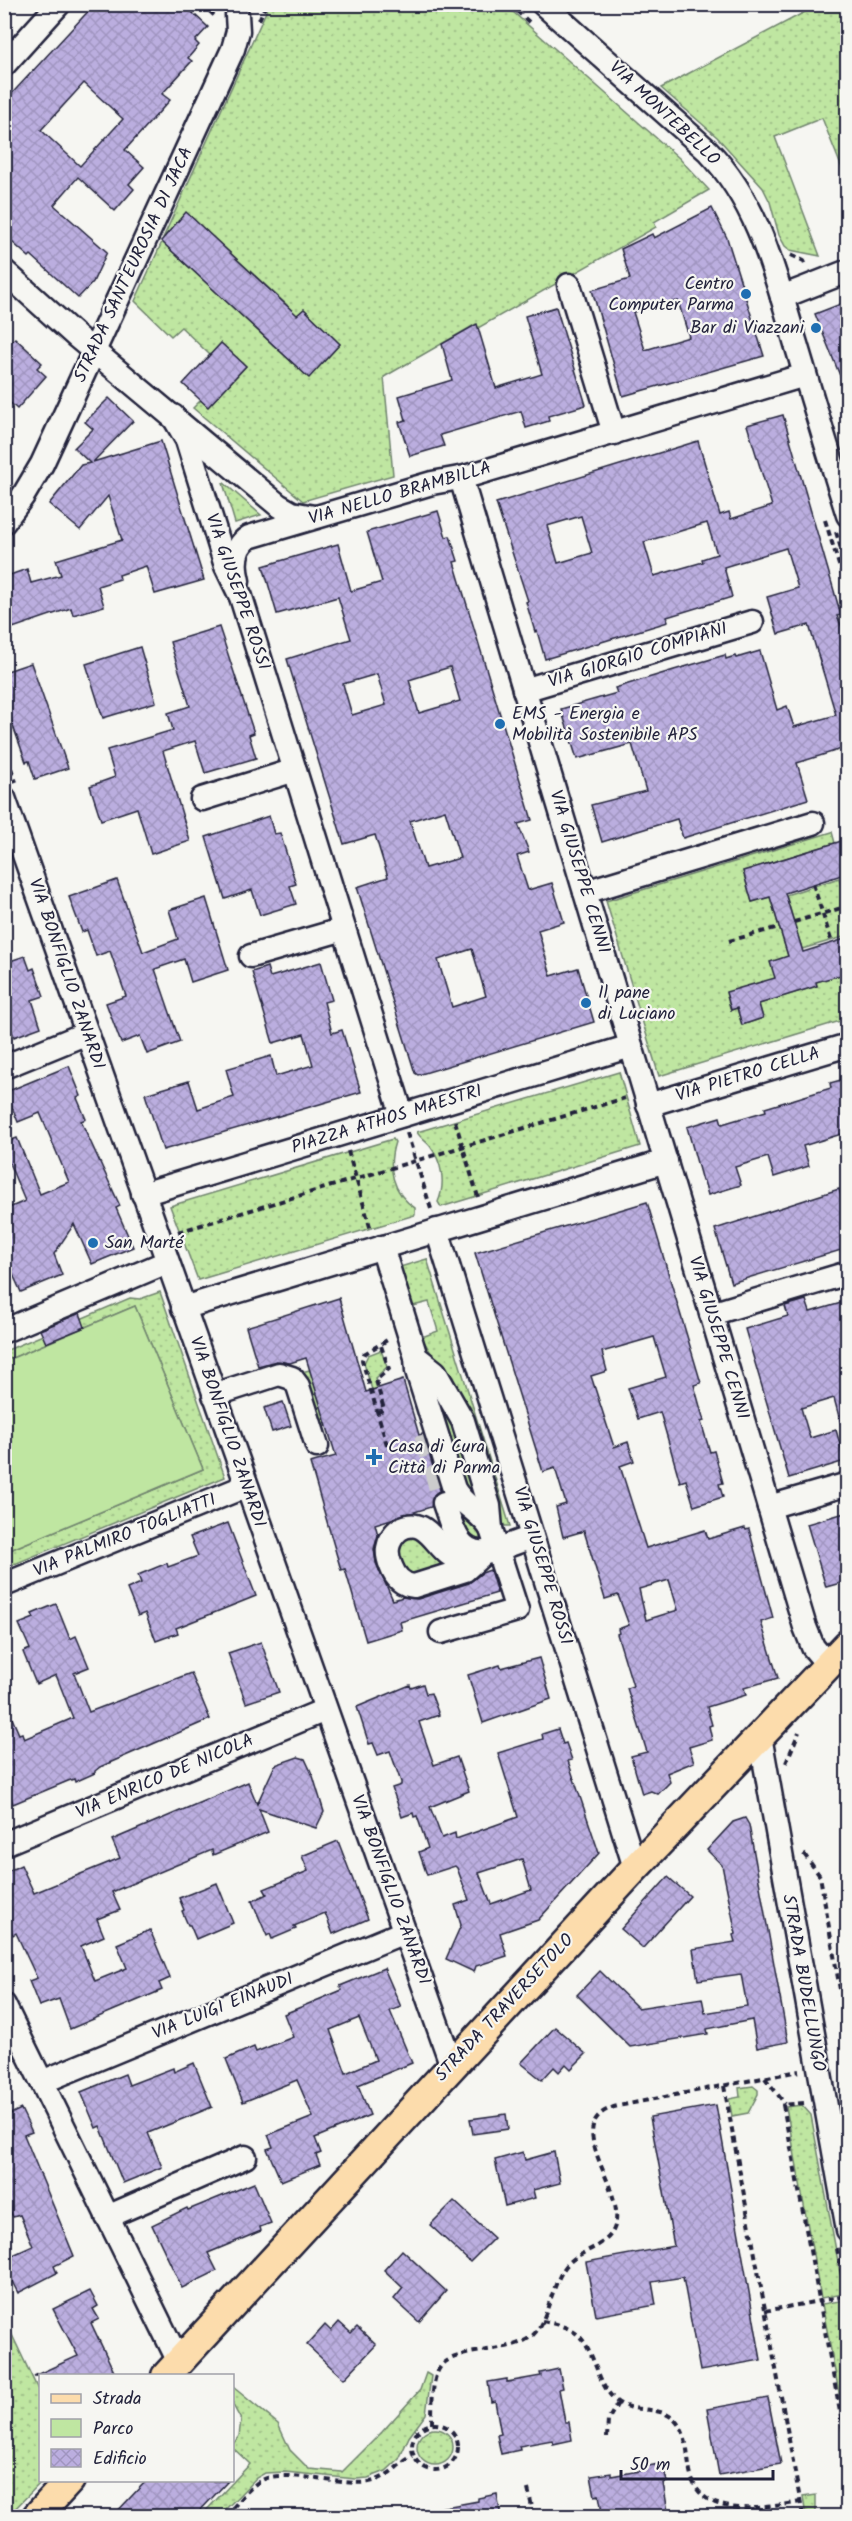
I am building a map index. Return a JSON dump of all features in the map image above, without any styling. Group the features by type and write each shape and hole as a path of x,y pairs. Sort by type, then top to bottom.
{"main road":[{"name":"STRADA TRAVERSETOLO","path":"172,2369 635,1868 848,1644"},
{"path":"37,2517 69,2482"}],"street":[{"path":"4,65 59,4"},
{"name":"VIA MONTEBELLO","path":"543,4 699,142 722,166 744,198 756,220 805,375 842,475 848,515"},
{"name":"STRADA SANT'EUROSIA DI JACA","path":"4,522 42,464 233,49 238,32 237,8"},
{"name":"VIA GIUSEPPE ROSSI","path":"4,271 77,337 281,507 302,516 324,515"},
{"path":"782,297 848,271"},
{"path":"569,285 614,433"},
{"name":"VIA NELLO BRAMBILLA","path":"241,597 235,564 239,548 245,540 432,483 461,478 805,375"},
{"name":"VIA GIUSEPPE ROSSI","path":"173,416 187,440 226,567 241,597 406,1128"},
{"name":"VIA GIUSEPPE CENNI","path":"461,478 631,1046 638,1101 666,1161 808,1635 817,1653 828,1665"},
{"name":"VIA GIORGIO COMPIANI","path":"524,690 752,622"},
{"path":"202,799 296,770"},
{"name":"VIA BONFIGLIO ZANARDI","path":"7,811 143,1194 170,1231 167,1262 452,2066"},
{"path":"585,892 813,823"},
{"path":"251,956 344,929"},
{"path":"4,1067 87,1033"},
{"name":"VIA PIETRO CELLA","path":"638,1101 848,1045"},
{"name":"PIAZZA ATHOS MAESTRI","path":"143,1194 406,1128 631,1046"},
{"path":"183,1308 378,1235 433,1217 480,1203 666,1161"},
{"name":"VIA GIUSEPPE ROSSI","path":"433,1217 504,1542 635,1868"},
{"path":"378,1235 406,1345 407,1374 425,1434"},
{"path":"4,1331 167,1262"},
{"path":"711,1314 848,1273"},
{"path":"406,1345 435,1372 459,1412 489,1506 504,1542 517,1610 441,1632"},
{"path":"214,1395 279,1374 292,1378 298,1386 316,1446"},
{"path":"769,1508 848,1484"},
{"name":"VIA PALMIRO TOGLIATTI","path":"4,1586 246,1486"},
{"path":"444,1503 459,1542 474,1551 504,1542"},
{"name":"VIA ENRICO DE NICOLA","path":"4,1844 326,1710"},
{"name":"STRADA BUDELLUNGO","path":"760,1736 839,2131 842,2234"},
{"name":"VIA LUIGI EINAUDI","path":"42,2082 404,1932"},
{"path":"4,2005 107,2217 172,2369"},
{"path":"107,2217 245,2157"}],"path":[{"path":"255,28 266,4"},
{"path":"509,4 535,28"},
{"path":"813,884 832,943"},
{"path":"794,922 848,906"},
{"path":"729,941 779,927"},
{"path":"181,1242 170,1231 356,1179 463,1146 638,1101"},
{"path":"445,1121 455,1118 480,1203"},
{"path":"406,1128 433,1217"},
{"path":"337,1154 358,1147"},
{"path":"348,1150 356,1179 378,1235 360,1234"},
{"path":"387,1445 362,1360 364,1354 380,1343 406,1345"},
{"path":"377,1412 384,1410 376,1380 389,1369 380,1343"},
{"path":"784,1768 803,1727"},
{"path":"802,1850 820,1876 848,2035"},
{"path":"432,2424 435,2382 443,2363 459,2354 518,2344 533,2334 542,2321 553,2289 565,2267 580,2253 604,2241 615,2231 616,2210 592,2137 592,2125 596,2116 604,2110 618,2106 795,2073 803,2067"},
{"path":"765,2078 785,2104"},
{"path":"724,2086 803,2517"},
{"path":"785,2104 803,2102 810,2108"},
{"path":"785,2104 783,2105 848,2455"},
{"path":"842,2234 848,2304"},
{"path":"765,2311 846,2296"},
{"path":"542,2321 568,2327 579,2335 588,2347 608,2392 618,2403 659,2411 675,2421 683,2434 694,2486 714,2504 740,2510 801,2502"},
{"path":"607,2438 608,2420 618,2403"},
{"path":"840,2415 848,2414"},
{"path":"432,2424 440,2425 453,2433 458,2447 453,2462 448,2467 433,2471 420,2466 413,2456 412,2444 416,2433 432,2424"},
{"path":"226,2517 258,2483 266,2478 369,2482 388,2475 413,2456"},
{"path":"528,2489 534,2517"}],"green space":[{"path":"820,4 847,5 847,181 822,118 775,137 820,256 790,250 785,246 763,188 717,137 661,88"},
{"path":"269,5 505,5 679,158 709,190 654,222 656,227 478,328 476,324 384,377 393,475 303,501 193,408 201,400 208,407 246,366 221,343 210,355 181,327 171,336 135,301 162,242 308,377 340,344 304,309 293,320 287,305 186,213 163,238"},
{"path":"224,483 261,515 235,523"},
{"path":"832,832 835,843 743,871 752,902 770,897 788,956 778,986 726,993 731,1010 737,1008 742,1025 763,1018 759,1004 817,986 816,982 847,973 847,1019 659,1076 606,901"},
{"path":"839,878 847,906 847,936 802,949 786,895"},
{"path":"619,1072 640,1146 441,1207 438,1202 442,1187 440,1166 430,1146 417,1132"},
{"path":"393,1139 395,1142 392,1161 393,1179 401,1195 415,1208 415,1215 198,1280 170,1206"},
{"path":"427,1259 510,1526 505,1526 502,1522 474,1431 457,1395 423,1340 422,1337 438,1331 429,1302 413,1306 400,1267"},
{"path":"160,1292 225,1477 5,1568 5,1552 203,1469 135,1306 5,1361 5,1351 130,1298 140,1299"},
{"path":"135,1306 203,1469 5,1552 5,1361"},
{"path":"381,1350 387,1367 375,1378 382,1409 378,1410 364,1363 368,1355"},
{"path":"423,1369 454,1416 485,1512 464,1498"},
{"path":"310,1370 327,1426 315,1420 301,1372"},
{"path":"450,1492 484,1535 480,1538 468,1540"},
{"path":"408,1531 451,1563 416,1578 399,1568 397,1537"},
{"path":"753,2086 758,2090 758,2094 748,2113 732,2116 729,2099 740,2097 739,2088"},
{"path":"802,2105 811,2115 844,2294 821,2298 786,2107"},
{"path":"845,2300 848,2312 848,2412 843,2413 822,2304"},
{"path":"4,2318 39,2392 39,2482 41,2482 8,2516 4,2516"},
{"path":"426,2373 431,2376 426,2414 409,2437 399,2459 386,2471 368,2478 356,2479 285,2472 265,2473 256,2478 219,2516 201,2516 250,2464 234,2449 234,2443 239,2436 241,2420 234,2407 234,2388 278,2424 290,2450 309,2469 342,2472 420,2390"},
{"path":"435,2429 448,2434 453,2447 448,2460 435,2465 422,2460 417,2447 422,2434"},
{"path":"816,2495 816,2516 806,2516 803,2497"}],"building":[{"path":"95,4 183,4 208,27 195,41 199,45 188,58 192,61 162,94 170,100 125,150 144,167 129,184 134,189 115,211 78,177 54,205 107,252 93,282 78,298 31,255 29,257 4,235 4,102","holes":["84,83 123,119 80,166 41,130"]},
{"path":"712,208 727,238 764,356 623,396 592,290 630,279 621,249 652,234 654,238","holes":["678,301 689,337 645,350 633,312"]},
{"path":"186,212 297,315 304,309 340,344 309,378 161,241"},
{"path":"848,301 848,393 847,393 815,314"},
{"path":"556,307 586,405 548,416 549,421 526,428 521,411 440,435 444,446 410,456 399,422 406,420 399,396 452,380 442,344 477,324 496,388 542,374 525,316"},
{"path":"15,338 42,363 37,368 46,376 17,409 4,397 4,349"},
{"path":"221,343 246,366 208,407 183,384"},
{"path":"109,398 133,421 93,462 161,441 204,580 155,594 146,566 119,575 120,579 98,586 104,606 73,615 71,608 4,631 4,577 27,569 31,583 61,575 56,560 122,540 108,496 80,530 49,504 81,465 90,463 74,448 93,429 85,422"},
{"path":"783,415 841,615 837,616 848,640 848,747 797,763 808,799 683,838 677,819 602,842 591,805 646,791 632,744 577,759 561,709 617,693 615,688 725,655 726,659 735,656 736,658 760,651 777,710 787,706 794,727 836,715 809,625 778,634 767,597 798,588 786,548 724,567 732,597 667,617 668,622 545,659 496,503 698,441 720,515 729,512 731,519 772,506 747,425","holes":["581,516 592,553 558,563 547,526","707,523 717,554 702,559 703,562 654,576 644,542"]},
{"path":"438,511 446,537 450,536 458,561 454,562 532,820 518,824 529,852 517,856 528,890 552,883 564,922 538,930 551,976 578,968 594,1022 418,1075 415,1073 357,887 388,877 375,835 344,844 287,659 351,639 338,597 277,614 263,566 338,544 351,591 382,582 367,532","holes":["450,667 460,701 419,713 409,680","377,674 386,705 352,715 343,684","445,810 460,858 425,868 410,821","472,949 486,996 452,1007 438,960"]},
{"path":"219,627 254,733 249,735 256,758 205,773 195,741 163,751 190,841 151,854 137,808 101,820 90,786 115,777 107,750 173,730 168,713 190,706 170,642"},
{"path":"140,647 156,702 103,718 86,664"},
{"path":"31,663 68,768 35,779 29,761 26,762 4,701 4,672"},
{"path":"269,816 274,834 280,833 296,884 290,886 296,904 260,915 252,890 225,899 206,837"},
{"path":"848,839 848,873 785,893 803,952 848,938 848,973 816,982 817,986 759,1004 763,1018 742,1025 737,1008 731,1010 726,992 775,978 770,962 788,956 770,897 752,902 743,871"},
{"path":"117,880 143,952 178,939 169,910 206,898 228,970 191,982 184,959 155,969 180,1042 147,1054 140,1036 121,1043 106,1003 126,996 110,951 96,956 87,930 82,932 69,897"},
{"path":"25,956 30,970 34,968 44,996 32,1000 41,1027 14,1037 12,1032 4,1035 4,963"},
{"path":"321,962 332,1000 324,1002 332,1033 342,1030 361,1092 163,1150 145,1094 189,1081 198,1109 234,1097 226,1069 271,1056 276,1076 313,1065 304,1034 273,1043 252,972 267,967 270,977"},
{"path":"69,1066 81,1096 77,1098 86,1119 81,1121 120,1206 116,1208 133,1247 92,1264 74,1224 54,1254 62,1275 21,1292 4,1255 4,1210 25,1201 4,1151 4,1143 17,1138 40,1194 69,1182 40,1113 18,1122 6,1092"},
{"path":"848,1078 848,1132 803,1146 809,1166 774,1177 768,1157 735,1167 741,1185 708,1195 687,1127 720,1117 722,1124 766,1111 765,1108 831,1088 830,1083"},
{"path":"839,1189 848,1219 848,1248 731,1283 715,1229"},
{"path":"647,1202 701,1383 694,1385 704,1421 701,1422 710,1452 714,1451 723,1483 719,1484 723,1497 694,1506 686,1480 680,1482 660,1412 638,1419 628,1388 666,1377 654,1337 602,1352 607,1371 591,1376 614,1447 628,1442 634,1461 620,1466 646,1548 705,1530 708,1539 745,1528 749,1529 773,1618 761,1622 778,1678 744,1688 746,1695 707,1707 712,1725 709,1726 712,1740 689,1747 694,1762 667,1773 670,1782 658,1794 651,1791 642,1794 631,1756 647,1752 627,1688 633,1686 617,1634 618,1629 629,1625 618,1595 605,1599 584,1531 563,1537 556,1507 566,1504 555,1468 543,1472 475,1253","holes":["669,1580 678,1610 646,1620 639,1589"]},
{"path":"339,1298 366,1392 403,1380 419,1435 423,1434 440,1490 434,1495 431,1507 375,1524 378,1535 374,1549 376,1563 393,1600 403,1597 418,1599 469,1583 490,1570 497,1593 400,1622 402,1630 366,1641 345,1569 341,1570 310,1463 336,1456 306,1358 290,1363 276,1361 258,1366 246,1327"},
{"path":"806,1300 810,1312 848,1301 848,1427 842,1428 834,1398 801,1408 810,1438 836,1430 845,1461 789,1478 745,1329 788,1316 785,1306"},
{"path":"80,1313 85,1327 46,1343 40,1330"},
{"path":"283,1402 291,1426 272,1432 264,1408"},
{"path":"848,1512 848,1581 826,1587 807,1524"},
{"path":"228,1523 256,1596 176,1628 178,1633 156,1641 145,1613 138,1616 127,1589 141,1583 138,1575 167,1563 168,1567 198,1556 190,1537"},
{"path":"56,1604 70,1639 76,1636 89,1667 74,1673 89,1712 191,1673 210,1719 100,1767 95,1773 75,1782 74,1779 68,1781 13,1804 4,1783 4,1700 19,1734 22,1733 24,1739 73,1718 56,1675 36,1684 23,1652 30,1649 19,1624 34,1618 32,1614"},
{"path":"261,1642 279,1692 246,1703 228,1653"},
{"path":"539,1658 551,1699 483,1723 468,1675 500,1665 501,1668"},
{"path":"423,1684 426,1694 431,1693 439,1715 419,1722 434,1765 457,1757 469,1791 430,1807 442,1838 455,1833 456,1839 518,1817 498,1753 543,1739 542,1734 558,1729 572,1760 568,1761 599,1853 538,1920 500,1933 507,1956 476,1966 474,1972 446,1959 461,1925 455,1905 469,1900 457,1868 455,1866 427,1875 419,1852 428,1848 417,1816 414,1817 413,1813 402,1817 392,1788 401,1785 401,1782 390,1751 378,1755 373,1743 369,1744 357,1707 410,1685 411,1688","holes":["522,1859 531,1890 491,1904 479,1873"]},
{"path":"298,1757 305,1759 324,1812 316,1828 259,1809 268,1832 213,1855 212,1850 112,1892 120,1910 97,1919 104,1936 81,1946 95,1981 127,1968 117,1944 150,1930 170,1978 159,1983 162,1990 70,2029 59,1999 39,2006 29,1981 37,1978 16,1933 13,1935 4,1917 4,1873 21,1865 34,1893 120,1858 112,1840 248,1782 257,1804 275,1765"},
{"path":"745,1818 749,1825 788,2042 757,2048 752,2020 707,2029 708,2034 630,2047 577,1995 600,1971 638,2008 702,1998 705,2013 747,2006 741,1974 698,1980 693,1949 735,1942 733,1935 736,1934 722,1865 707,1850 733,1822"},
{"path":"338,1841 368,1919 333,1934 325,1913 294,1926 296,1929 272,1939 270,1934 267,1936 252,1901 267,1894 264,1889 308,1871 302,1856"},
{"path":"668,1877 690,1896 643,1948 621,1929"},
{"path":"217,1883 233,1923 196,1939 182,1911 184,1910 179,1898"},
{"path":"384,1968 401,2007 390,2011 412,2063 358,2085 370,2115 315,2138 321,2153 316,2155 320,2165 281,2181 267,2149 273,2147 268,2135 313,2117 297,2080 243,2102 226,2059 254,2047 256,2052 293,2037 284,2014 342,1990 340,1986","holes":["359,2018 376,2060 346,2073 330,2030"]},
{"path":"555,2027 586,2054 571,2069 566,2064 559,2072 554,2067 542,2080 521,2063"},
{"path":"194,2063 212,2107 148,2133 162,2167 123,2183 100,2126 96,2128 81,2092 125,2074 129,2085 173,2068 174,2072"},
{"path":"716,2105 761,2360 700,2371 683,2277 652,2282 656,2305 596,2316 586,2262 674,2246 650,2117"},
{"path":"21,2109 32,2132 24,2135 74,2256 54,2266 57,2273 18,2293 4,2266 4,2259 33,2246 20,2215 13,2217 4,2198 4,2117"},
{"path":"506,2114 508,2129 473,2134 470,2119"},
{"path":"523,2152 525,2160 554,2152 560,2183 533,2190 535,2198 505,2206 495,2160"},
{"path":"254,2183 271,2223 260,2227 261,2231 208,2253 217,2271 182,2288 152,2225 187,2208 188,2210"},
{"path":"454,2201 494,2238 470,2262 430,2225"},
{"path":"402,2250 446,2291 419,2322 394,2299 403,2288 384,2270"},
{"path":"90,2291 98,2306 93,2309 99,2319 91,2323 115,2374 39,2374 39,2376 34,2376 78,2356 53,2309"},
{"path":"339,2322 351,2333 357,2327 376,2345 344,2379 307,2345 325,2325 331,2331"},
{"path":"559,2369 563,2388 559,2389 565,2422 569,2422 572,2440 553,2444 552,2440 519,2446 520,2450 501,2454 497,2435 501,2434 495,2401 491,2402 488,2382 507,2379 507,2382 541,2376 540,2373"},
{"path":"768,2398 781,2464 719,2475 707,2409"},
{"path":"663,2463 667,2482 663,2483 669,2517 603,2517 599,2495 595,2496 591,2476 611,2473 611,2476 645,2470 644,2467"},
{"path":"145,2482 227,2482 194,2517 112,2517"},
{"path":"497,2494 501,2517 440,2517 439,2508 478,2501 478,2498"}],"tunnel":[{"path":"425,1434 444,1503"}],"place":[{"name":"Centro Computer Parma","path":"746,294"},
{"name":"Bar di Viazzani","path":"816,328"},
{"name":"EMS - Energia e Mobilità Sostenibile APS","path":"500,724"},
{"name":"Il pane di Luciano","path":"586,1003"},
{"name":"San Marté","path":"93,1243"},
{"name":"Casa di Cura Città di Parma","path":"374,1457"}]}
